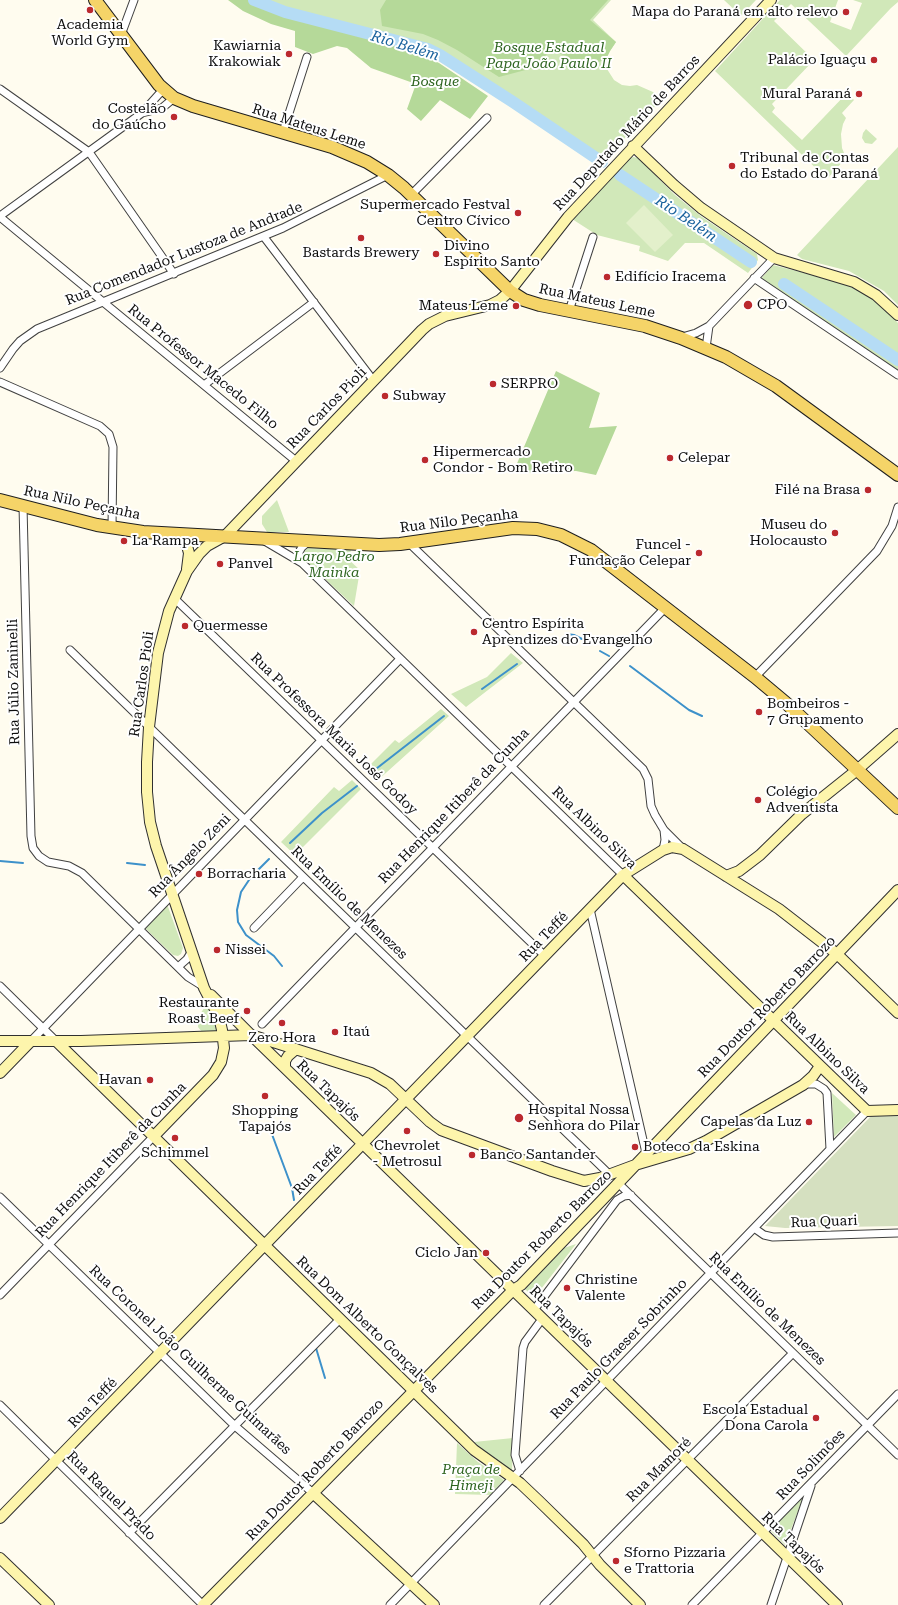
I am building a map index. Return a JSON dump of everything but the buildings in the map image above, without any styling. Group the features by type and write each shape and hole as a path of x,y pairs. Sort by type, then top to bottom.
{"main road":[{"name":"Rua Mateus Leme","path":"95,0 164,90 174,98 193,106 283,132 350,154 367,162 388,175 412,194 510,291 532,303 634,323 681,338 744,366 776,386 898,475"},
{"name":"Rua Deputado Mário de Barros","path":"510,291 560,226 633,146 771,0"},
{"path":"633,146 701,208 774,258 854,282 876,295 898,315"},
{"name":"Rua Carlos Pioli","path":"223,1036 219,1016 204,988 172,895 150,822 146,776 149,727 159,647 174,598 192,563 207,546 224,536 414,337 429,324 445,316 490,305 500,300 510,291"},
{"name":"Rua Nilo Peçanha","path":"0,500 112,528 178,534 372,545 409,543 513,528 546,531 572,539 591,550 755,677 786,703 898,808"},
{"path":"178,534 187,546 187,571"},
{"path":"740,885 741,876 760,855 807,810 857,770 898,734"},
{"path":"663,850 675,847 683,849 782,911 837,954 898,1013"},
{"name":"Rua Teffé","path":"0,1518 623,876 663,850"},
{"path":"726,876 739,871 760,855"},
{"name":"Rua Albino Silva","path":"623,876 867,1111"},
{"name":"Rua Doutor Roberto Barrozo","path":"203,1605 513,1290 521,1285 898,890"},
{"name":"Rua Tapajós","path":"204,988 837,1605"},
{"path":"0,1042 81,1041 251,1035 371,1073 390,1084 436,1127 454,1136 580,1180 589,1181 610,1175 635,1165 689,1149 706,1142 803,1084 813,1076 820,1066"},
{"name":"Rua Henrique Itiberê da Cunha","path":"154,1136 213,1075 223,1056 223,1036"},
{"name":"Rua Ângelo Zeni","path":"0,1073 31,1041"},
{"name":"Rua Dom Alberto Gonçalves","path":"56,1041 474,1450 516,1475 534,1496 640,1605"},
{"path":"77,1061 81,1041"},
{"path":"285,1068 285,1061 296,1049"},
{"path":"867,1111 898,1110"},
{"path":"646,1153 656,1159"},
{"path":"609,1192 611,1182 610,1175"},
{"name":"Rua Coronel João Guilherme Guimarães","path":"313,1493 412,1583 434,1605"},
{"path":"0,1558 49,1605"}],"street":[{"path":"121,34 134,0"},
{"path":"283,132 307,57"},
{"path":"0,89 88,152 174,274"},
{"path":"0,216 142,113 164,90"},
{"path":"142,113 166,106 174,98"},
{"path":"412,194 487,118"},
{"name":"Rua Comendador Lustoza de Andrade","path":"0,368 12,349 29,333 45,325 264,237 308,217 388,175"},
{"name":"Rua Professor Macedo Filho","path":"0,216 296,461"},
{"path":"264,237 373,380"},
{"path":"569,311 593,237"},
{"path":"681,338 696,333 709,326 774,258"},
{"path":"754,278 898,375"},
{"path":"204,385 314,302"},
{"path":"706,348 709,326"},
{"path":"0,382 100,426 110,434 113,447 112,528"},
{"name":"Rua Júlio Zaninelli","path":"23,506 31,836 34,848 39,856"},
{"path":"755,677 877,550 892,526 898,508"},
{"name":"Rua Albino Silva","path":"261,539 302,563 623,876"},
{"path":"302,563 299,552 308,542"},
{"path":"409,543 574,702 646,774 652,811 664,830 683,849"},
{"name":"Rua Professora Maria José Godoy","path":"174,598 545,956"},
{"name":"Rua Henrique Itiberê da Cunha","path":"262,1024 666,607"},
{"name":"Rua Emílio de Menezes","path":"70,650 610,1175"},
{"name":"Rua Ângelo Zeni","path":"31,1041 400,659"},
{"path":"663,850 665,840 664,830"},
{"name":"Rua Tapajós","path":"39,856 48,862 69,866 82,873 188,977 204,988"},
{"path":"254,928 303,877"},
{"path":"590,910 646,1153"},
{"path":"178,967 187,959 192,951"},
{"name":"Rua Dom Alberto Gonçalves","path":"0,986 56,1041"},
{"path":"803,1084 816,1084 824,1088 827,1093 830,1149"},
{"name":"Rua Paulo Graeser Sobrinho","path":"390,1605 867,1111"},
{"name":"Rua Henrique Itiberê da Cunha","path":"0,1295 154,1136"},
{"name":"Rua Emílio de Menezes","path":"618,1183 898,1455"},
{"path":"534,1310 617,1200 624,1196 631,1195"},
{"name":"Rua Coronel João Guilherme Guimarães","path":"0,1197 235,1426 313,1493"},
{"name":"Rua Quari","path":"754,1228 764,1235 773,1237 898,1233"},
{"path":"516,1475 515,1455 523,1348 525,1342 542,1318"},
{"path":"129,1533 340,1319"},
{"name":"Rua Mamoré","path":"544,1605 793,1353"},
{"name":"Rua Solimões","path":"692,1605 898,1394"},
{"name":"Rua Raquel Prado","path":"0,1405 203,1605"},
{"path":"771,1605 812,1482"}],"green space":[{"name":"Bosque","path":"228,0 250,0 290,17 410,49 439,63 488,96 470,119 440,100 421,121 407,109 416,84 371,68 347,48 337,46 313,54 295,47 295,31 271,24 243,11"},
{"name":"Bosque Estadual Papa João Paulo II","path":"262,0 611,0 593,20 616,42 606,59 607,69 614,80 622,85 637,85 653,92 662,99 604,160 444,53 428,47 282,8"},
{"path":"386,0 608,0 590,20 616,42 606,59 594,64 580,68 567,56 554,52 547,54 533,68 499,77 457,50 438,40 423,34 382,26 380,10"},
{"path":"724,0 756,0 741,16"},
{"path":"780,0 838,0 830,22 851,30 862,3 853,0 898,0 898,2 846,56 791,4 774,21 814,60 772,104 775,108 772,112 802,140 847,93 854,100 842,113 846,118 841,134 842,148 846,158 827,179 715,71"},
{"path":"866,129 877,139 872,144 865,143 862,138"},
{"path":"898,147 898,305 884,291 849,271 802,259 797,255"},
{"path":"633,157 638,158 675,195 702,217 757,254 758,260 748,273 704,243 685,243 668,261 639,251 640,246 597,235 572,219 629,159"},
{"path":"644,205 673,235 655,252 626,223"},
{"path":"773,265 848,284 877,301 898,323 898,371 761,279"},
{"path":"556,371 600,393 589,428 617,426 596,475 576,471 513,473"},
{"path":"277,500 289,532 267,532 262,524 262,516"},
{"name":"Largo Pedro Mainka","path":"308,548 351,550 348,559 360,570 354,606 305,560 303,552"},
{"path":"511,653 523,663 466,707 451,694 487,677"},
{"path":"441,709 449,716 377,781 365,770 395,740 399,743"},
{"path":"352,780 361,789 295,855 281,842 334,787 339,791"},
{"path":"167,904 183,948 181,954 178,956 173,955 145,928"},
{"path":"207,1004 212,1010 220,1031 202,1032 198,1027 198,1017"},
{"path":"832,1093 856,1115 834,1137"},
{"path":"898,1115 898,1226 785,1228 765,1226 871,1116"},
{"path":"576,1244 534,1298 525,1289 564,1248"},
{"name":"Praça de Himeji","path":"513,1438 512,1471 489,1455 474,1442"},
{"name":"Praça de Himeji","path":"457,1443 478,1462 504,1480 490,1495 455,1494"},
{"path":"804,1495 785,1545 770,1530"}],"waterway":[{"name":"Rio Belém","path":"254,0 285,12 428,49 440,55 513,102 602,162"},
{"name":"Rio Belém","path":"620,175 751,262"},
{"name":"Rio Belém","path":"784,284 898,360"},
{"path":"567,634 574,635 582,639"},
{"path":"600,651 609,656"},
{"path":"482,689 517,664"},
{"path":"630,666 689,710 702,716"},
{"path":"372,772 444,716"},
{"path":"290,843 322,813 357,786"},
{"path":"269,859 251,877 241,892 237,910 238,922 246,935 274,956 282,966"},
{"path":"0,861 23,863"},
{"path":"127,863 145,865"},
{"path":"270,1129 292,1188 294,1200"},
{"path":"316,1348 325,1378"}],"place":[{"name":"Academia World Gym","path":"90,10"},
{"name":"Mapa do Paraná em alto relevo","path":"846,12"},
{"name":"Kawiarnia Krakowiak","path":"289,54"},
{"name":"Palácio Iguaçu","path":"874,60"},
{"name":"Mural Paraná","path":"859,94"},
{"name":"Costelão do Gaúcho","path":"174,117"},
{"name":"Tribunal de Contas do Estado do Paraná","path":"732,166"},
{"name":"Supermercado Festval Centro Cívico","path":"518,213"},
{"name":"Bastards Brewery","path":"361,238"},
{"name":"Divino Espírito Santo","path":"436,254"},
{"name":"Edifício Iracema","path":"607,277"},
{"name":"CPO","path":"748,305"},
{"name":"Mateus Leme","path":"516,306"},
{"name":"SERPRO","path":"493,384"},
{"name":"Subway","path":"385,396"},
{"name":"Celepar","path":"670,458"},
{"name":"Hipermercado Condor - Bom Retiro","path":"425,460"},
{"name":"Filé na Brasa","path":"868,490"},
{"name":"Museu do Holocausto","path":"835,533"},
{"name":"La Rampa","path":"124,541"},
{"name":"Funcel - Fundação Celepar","path":"699,553"},
{"name":"Panvel","path":"220,564"},
{"name":"Quermesse","path":"185,626"},
{"name":"Centro Espírita Aprendizes do Evangelho","path":"474,632"},
{"name":"Bombeiros - 7 Grupamento","path":"759,712"},
{"name":"Colégio Adventista","path":"758,800"},
{"name":"Borracharia","path":"199,874"},
{"name":"Nissei","path":"217,950"},
{"name":"Restaurante Roast Beef","path":"247,1011"},
{"name":"Zero Hora","path":"282,1023"},
{"name":"Itaú","path":"335,1032"},
{"name":"Havan","path":"150,1080"},
{"name":"Shopping Tapajós","path":"265,1096"},
{"name":"Hospital Nossa Senhora do Pilar","path":"519,1118"},
{"name":"Capelas da Luz","path":"809,1122"},
{"name":"Chevrolet - Metrosul","path":"407,1131"},
{"name":"Schimmel","path":"175,1138"},
{"name":"Boteco da Eskina","path":"635,1147"},
{"name":"Banco Santander","path":"472,1155"},
{"name":"Ciclo Jan","path":"486,1253"},
{"name":"Christine Valente","path":"567,1288"},
{"name":"Escola Estadual Dona Carola","path":"816,1418"},
{"name":"Sforno Pizzaria e Trattoria","path":"616,1561"}]}
